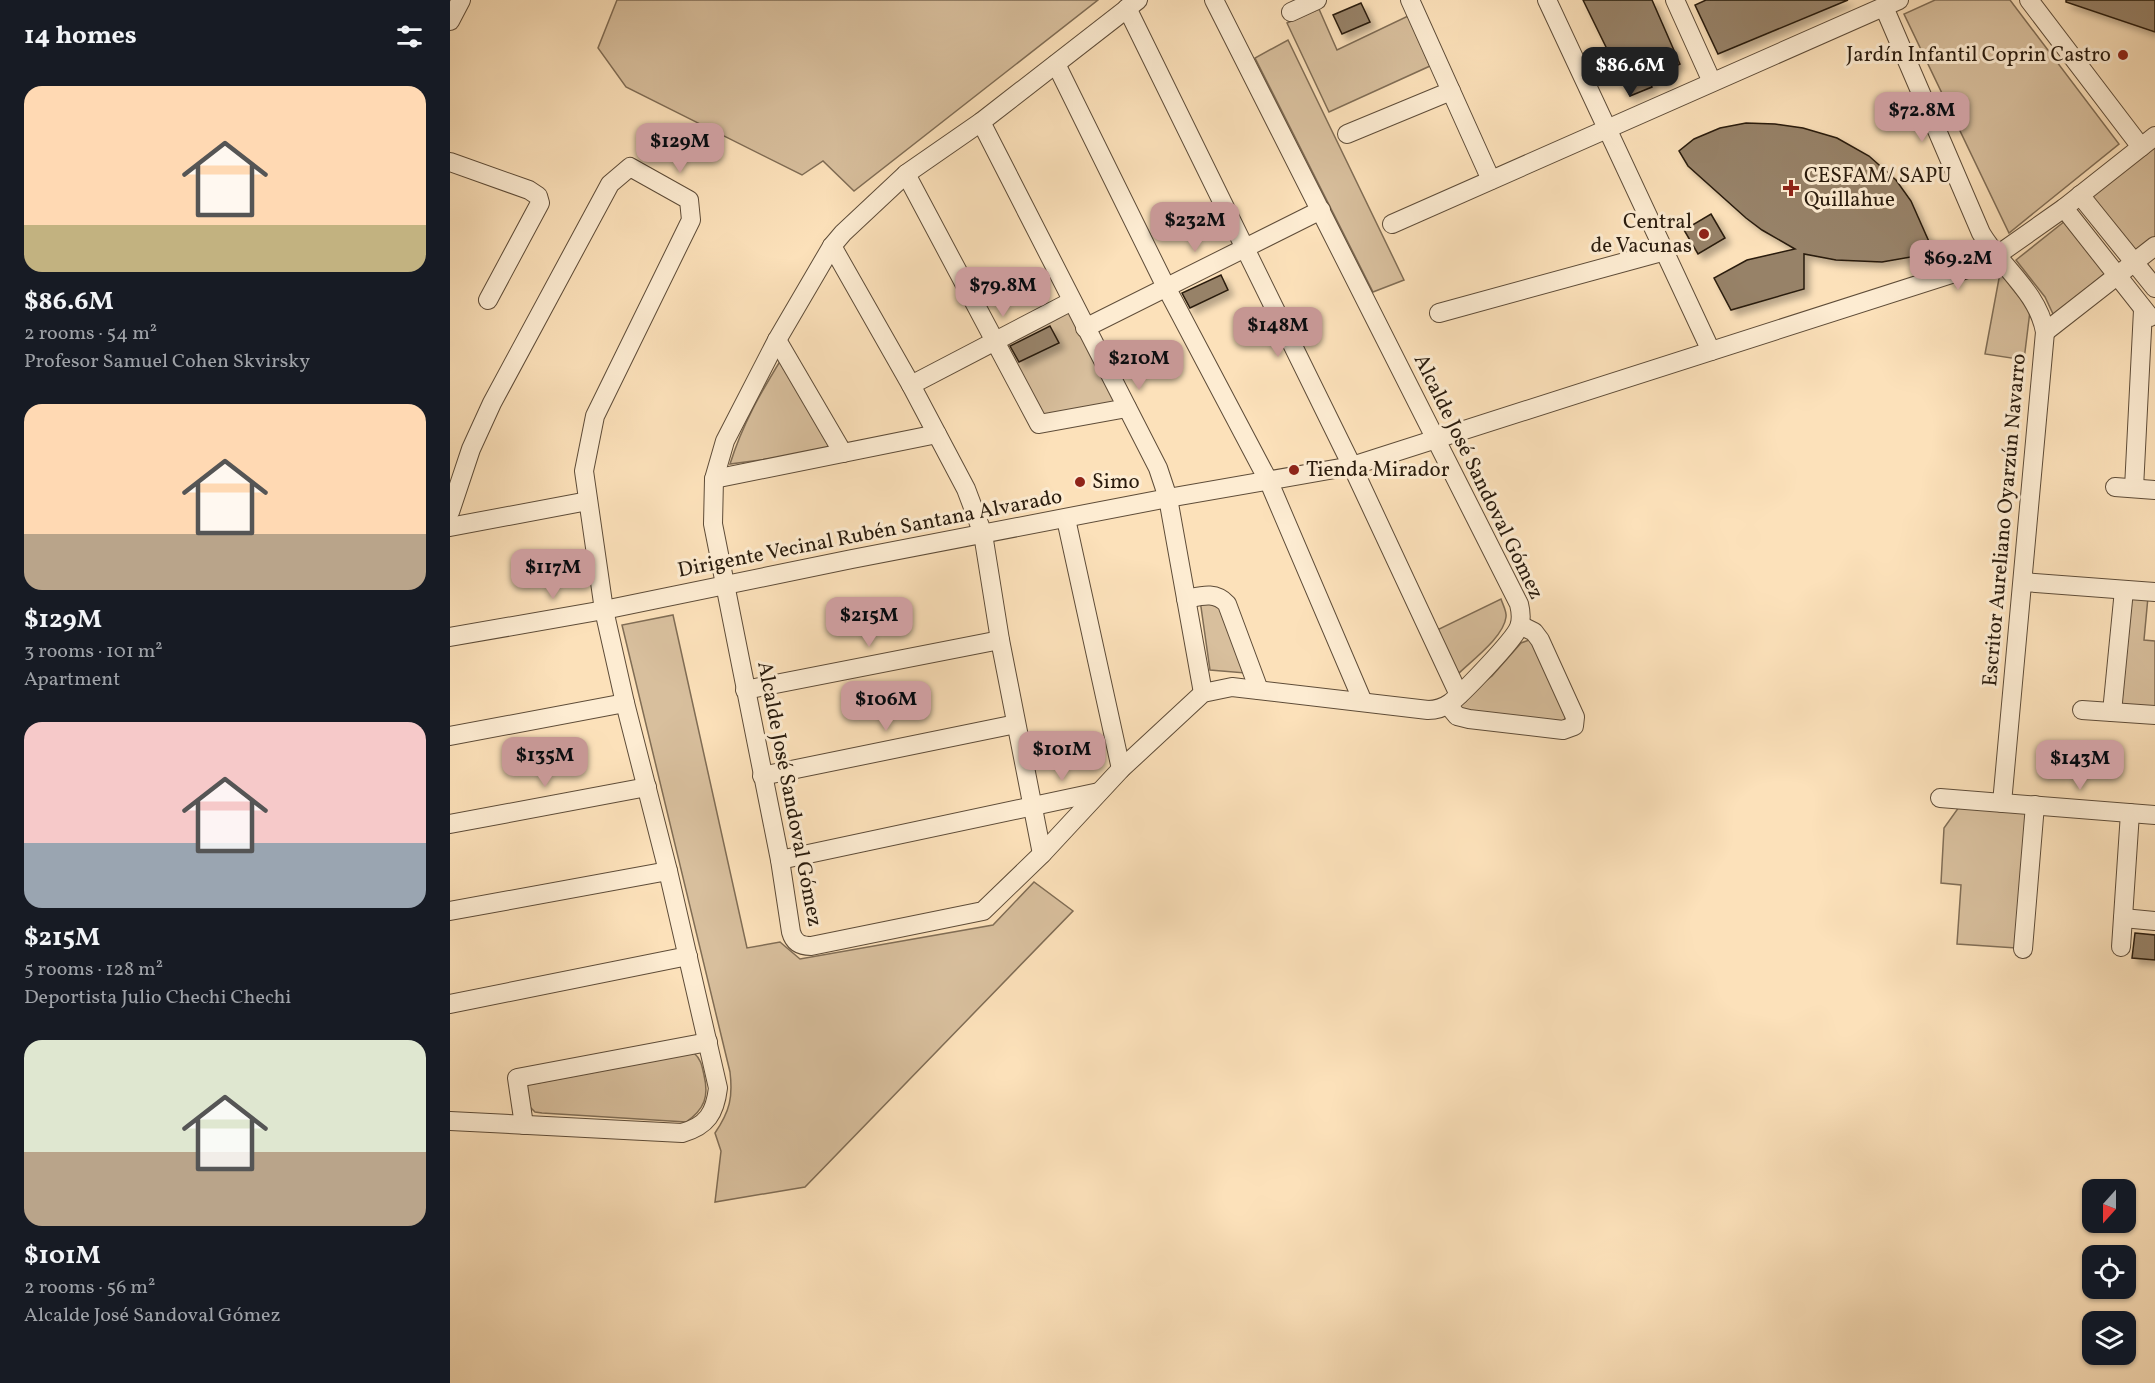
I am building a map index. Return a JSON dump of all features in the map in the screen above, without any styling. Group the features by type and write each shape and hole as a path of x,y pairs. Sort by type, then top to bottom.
{"street":[{"path":"450,21 461,0"},
{"name":"Alcalde José Sandoval Gómez","path":"1214,0 1519,604 1520,625 1511,640 1453,700"},
{"path":"1291,12 1317,0"},
{"path":"1410,0 1491,180"},
{"path":"1547,0 1711,351"},
{"path":"1675,0 1712,82"},
{"path":"2029,0 2148,141"},
{"path":"1392,224 1891,3"},
{"name":"Escritor Aureliano Oyarzún Navarro","path":"1891,3 1981,233 2035,302 2042,315 2045,332 2002,803"},
{"path":"1133,4 1244,248 1352,466 1458,716 1563,730 1574,726 1575,717 1540,640 1534,632 1520,625"},
{"name":"Alcalde José Sandoval Gómez","path":"1133,4 981,122 906,174 850,224 832,246 777,340 725,441 714,479 714,524 780,860 792,937 801,945 812,946 977,913 988,907 1042,854 1121,769 1203,693"},
{"path":"1056,64 1166,287 1269,482 1363,702"},
{"path":"1347,134 1451,91"},
{"path":"981,122 1158,468 1168,498 1203,693 1232,687 1428,710 1438,709 1453,700"},
{"name":"Dirigente Vecinal Rubén Santana Alvarado","path":"450,637 725,586 1168,498 1352,466 1986,263 2064,208 2148,141"},
{"path":"450,162 529,190 538,196 540,203 488,300"},
{"path":"450,512 471,449 492,402 610,184 630,167 689,200 691,220 595,416 584,471 604,609 708,1042 718,1088 716,1103 702,1126 682,1132 664,1133 450,1121"},
{"path":"906,174 1039,424 1127,408"},
{"path":"2080,195 2155,288"},
{"path":"2064,208 2155,324"},
{"path":"1085,328 1321,210"},
{"path":"832,246 911,385 966,489 982,534 1000,640 1042,854"},
{"path":"2045,332 2155,246"},
{"path":"1439,313 1665,251"},
{"path":"911,385 1072,302"},
{"path":"2134,488 2143,310"},
{"path":"777,340 843,453"},
{"path":"714,479 937,434"},
{"path":"2115,487 2155,490"},
{"path":"450,527 588,501"},
{"path":"1066,519 1121,769"},
{"path":"2023,582 2155,592"},
{"path":"2112,712 2124,590"},
{"path":"1186,599 1210,595 1222,599 1227,604 1259,690"},
{"path":"745,690 1000,640"},
{"path":"450,736 625,703"},
{"path":"2082,710 2155,715"},
{"path":"762,776 1016,724"},
{"path":"450,824 647,787"},
{"path":"780,860 1099,792"},
{"path":"1940,798 2155,814"},
{"path":"2023,949 2035,805"},
{"path":"2121,947 2130,813"},
{"path":"450,911 668,871"},
{"path":"2123,918 2155,921"},
{"path":"450,1004 688,956"},
{"path":"524,1125 517,1077 708,1042"}],"shaded area":[{"path":"617,0 1098,0 854,191 823,161 802,175 626,87 598,48"},
{"path":"1935,0 2010,0 2119,144 2009,233 1904,14"},
{"path":"1319,9 1337,50 1408,16 1430,66 1329,112 1287,23"},
{"path":"1288,40 1404,280 1373,292 1255,58"},
{"path":"2155,144 2155,237 2136,252 2090,196"},
{"path":"2065,221 2105,273 2054,316 2045,297 2016,260"},
{"path":"2000,273 2030,311 2024,360 1985,354"},
{"path":"1072,303 1125,407 1040,423 997,343"},
{"path":"782,358 835,450 730,464 753,409"},
{"path":"2128,595 2148,597 2144,640 2155,641 2155,710 2118,708"},
{"path":"1501,599 1506,615 1504,625 1486,648 1457,675 1437,630"},
{"path":"1200,600 1219,605 1245,673 1210,670"},
{"path":"673,615 747,948 780,942 800,959 993,925 1034,882 1073,911 805,1187 715,1202 721,1151 715,1133 729,1104 730,1072 622,625"},
{"path":"1529,640 1536,644 1567,717 1559,724 1460,712 1453,706 1492,676 1521,643"},
{"path":"1959,807 2031,810 2016,948 1957,944 1961,885 1941,883 1944,828"},
{"path":"694,1053 702,1066 706,1096 698,1112 686,1122 542,1113 535,1112 529,1106 527,1085"}],"building":[{"path":"1583,0 1652,0 1680,64 1648,78 1652,87 1630,96"},
{"path":"1706,0 1848,0 1718,54 1695,5"},
{"path":"2066,0 2155,0 2155,32 2066,2"},
{"path":"1361,3 1370,22 1342,34 1333,15"},
{"path":"1746,123 1803,128 1837,138 1869,156 1896,180 1911,201 1934,253 1882,262 1836,260 1804,254 1804,289 1731,310 1714,278 1747,260 1795,249 1746,218 1688,166 1679,151 1694,139 1720,128"},
{"name":"Central de Vacunas","path":"1711,214 1725,238 1698,254 1684,230"},
{"path":"1221,275 1228,290 1190,308 1182,293"},
{"path":"1050,326 1059,343 1019,362 1010,346"},
{"path":"2135,933 2155,935 2155,960 2132,958"}],"place":[{"name":"Jardín Infantil Coprin Castro","path":"2123,55"},
{"name":"CESFAM/ SAPU Quillahue","path":"1791,188"},
{"name":"Central de Vacunas","path":"1704,234"},
{"name":"Tienda Mirador","path":"1294,470"},
{"name":"Simo","path":"1080,482"}]}
